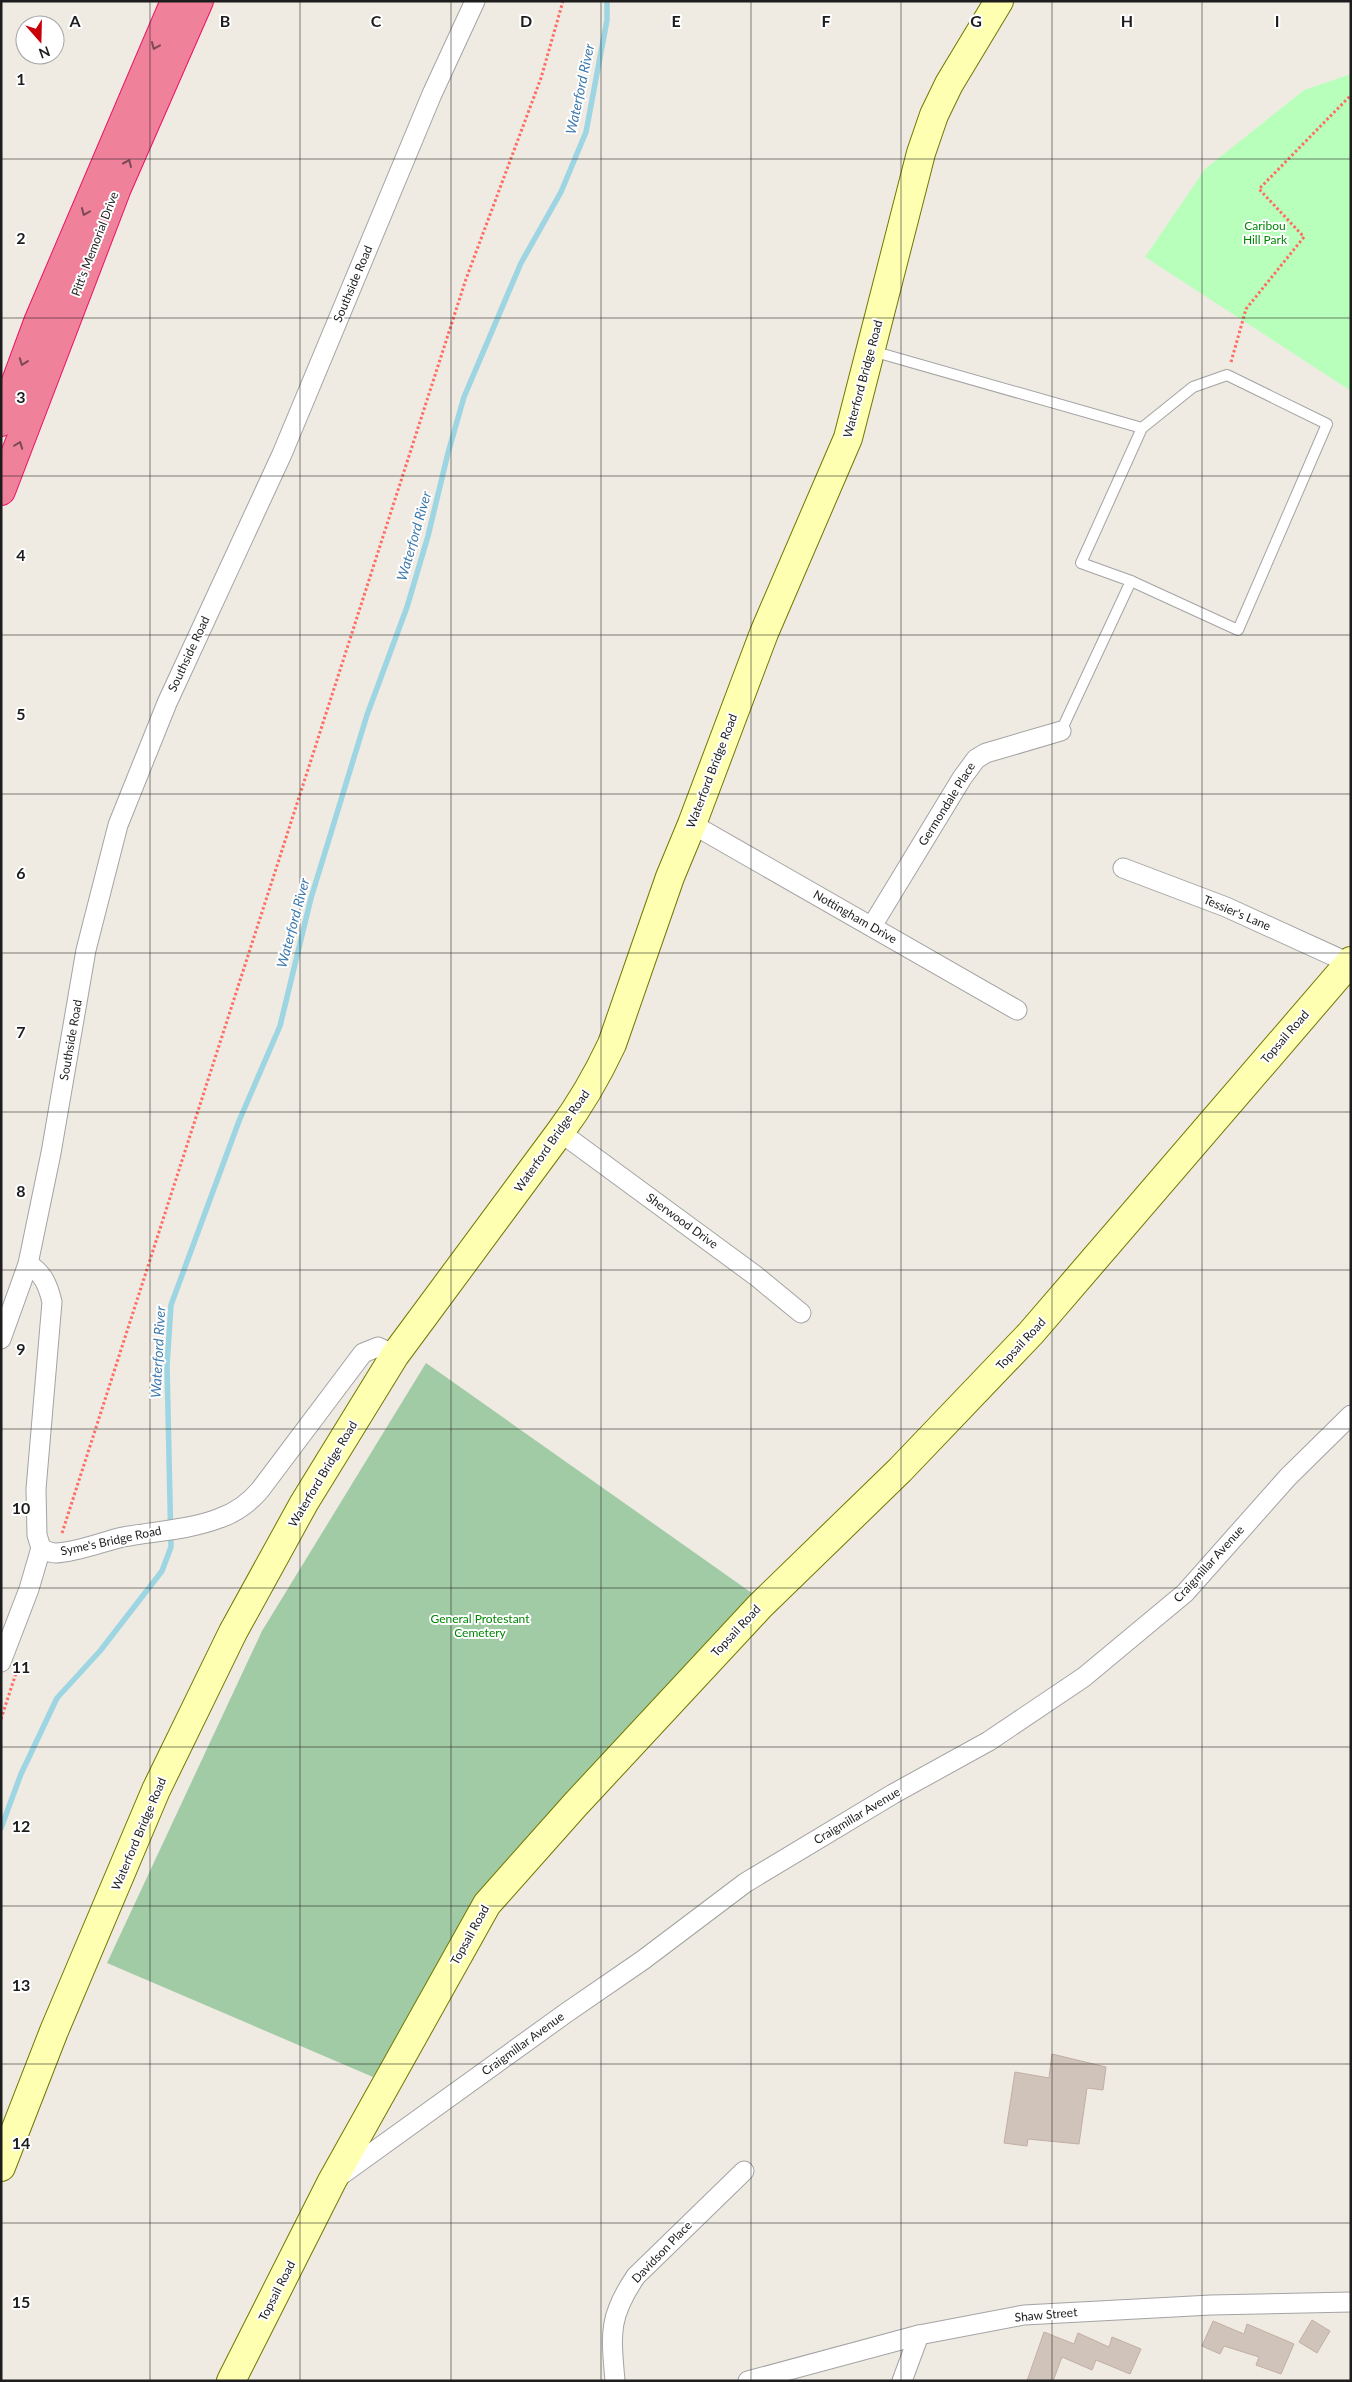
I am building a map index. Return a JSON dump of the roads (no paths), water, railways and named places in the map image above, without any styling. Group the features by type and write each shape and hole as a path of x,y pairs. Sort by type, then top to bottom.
{"highway":[{"name":"Pitt's Memorial Drive","path":"1,422 38,322 174,1"},
{"name":"Pitt's Memorial Drive","path":"1,491 117,188 199,1"}],"main road":[{"name":"Waterford Bridge Road","path":"1,2167 54,2031 156,1790 233,1632 304,1503 395,1355 585,1098 612,1044 670,877 764,633 848,438 921,152 934,115 949,84 999,1"},
{"name":"Topsail Road","path":"232,2381 332,2181 487,1904 582,1798 760,1606 900,1470 1032,1333 1350,962"}],"street":[{"name":"Southside Road","path":"1,1339 28,1264 51,1153 86,950 118,825 167,703 282,454 432,94 475,1"},
{"name":"Germondale Place","path":"872,926 962,778 976,759 998,748 1061,731"},
{"name":"Nottingham Drive","path":"692,824 1017,1010"},
{"name":"Tessier's Lane","path":"1123,868 1226,907 1350,962"},
{"name":"Sherwood Drive","path":"560,1132 756,1276 801,1312"},
{"name":"Syme's Bridge Road","path":"28,1264 40,1271 49,1289 52,1302 36,1489 37,1535 41,1548 54,1553 146,1532 196,1526 220,1518 248,1503 363,1353 378,1348 395,1355"},
{"name":"Craigmillar Avenue","path":"332,2181 643,1960 745,1883 893,1794 989,1741 1084,1677 1185,1594 1288,1477 1351,1415"},
{"path":"1,1662 29,1589 41,1548"},
{"name":"Davidson Place","path":"616,2381 612,2333 614,2315 623,2295 636,2276 744,2171"},
{"name":"Shaw Street","path":"748,2381 919,2335 1024,2315 1211,2305 1351,2302"},
{"path":"902,2381 919,2335"}],"lane":[{"path":"871,350 1142,428"},
{"path":"1227,375 1327,424 1238,630 1131,581 1081,563 1142,428 1194,387 1227,375"},
{"path":"1061,731 1131,581"}],"waterway":[{"name":"Waterford River","path":"1,1828 21,1774 57,1698 100,1651 162,1571 171,1547 167,1365 171,1305 239,1121 280,1026 311,898 367,715 407,607 428,536 464,397 521,263 561,192 586,132 607,20 607,1"}],"park label":[{"name":"Caribou Hill Park","path":"1265,233"},
{"name":"General Protestant Cemetery","path":"480,1626"}]}
